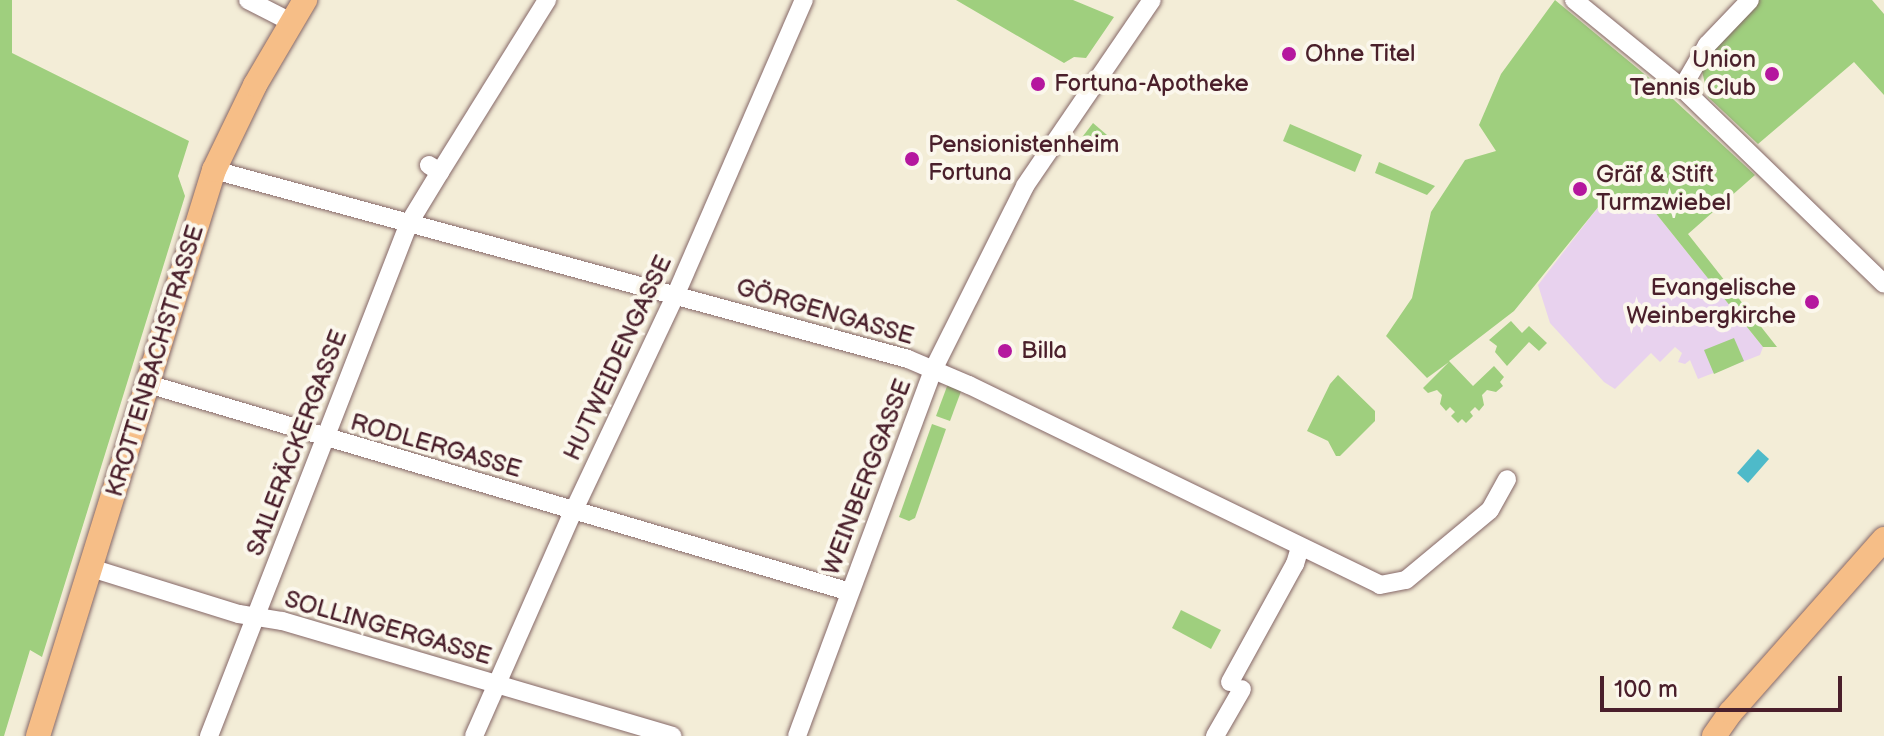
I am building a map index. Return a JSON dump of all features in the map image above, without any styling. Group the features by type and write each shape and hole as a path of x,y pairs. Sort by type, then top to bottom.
{"main road":[{"name":"KROTTENBACHSTRASSE","path":"38,736 214,170 305,0"},
{"path":"1714,736 1731,712 1884,539"}],"street":[{"path":"248,0 291,22"},
{"name":"SAILERÄCKERGASSE","path":"209,736 409,223 435,169 547,0"},
{"name":"HUTWEIDENGASSE","path":"474,736 573,512 676,294 804,0"},
{"name":"WEINBERGGASSE","path":"797,736 934,368 1025,186 1152,0"},
{"path":"1574,0 1682,88 1884,284"},
{"path":"1682,88 1707,45 1750,0"},
{"name":"GÖRGENGASSE","path":"214,170 676,294 934,368 1370,581 1391,585 1406,580 1490,510 1507,479"},
{"name":"RODLERGASSE","path":"148,384 325,439 850,592"},
{"path":"1215,736 1300,548"},
{"name":"SOLLINGERGASSE","path":"91,568 672,736"}],"shaded area":[{"path":"1629,197 1650,206 1763,347 1760,355 1698,379 1690,360 1685,364 1678,362 1682,353 1675,347 1660,362 1651,353 1615,389 1604,382 1550,323 1538,285 1599,206"}],"green space":[{"path":"0,0 12,0 12,53 189,141 178,176 185,196 57,609 42,657 30,650 4,736 0,736"},
{"path":"956,0 1073,0 1114,17 1086,58 1074,57 1064,63"},
{"path":"1555,0 1660,87 1755,175 1688,234 1777,347 1763,347 1650,206 1629,197 1599,206 1514,311 1449,361 1473,386 1494,366 1504,377 1500,382 1503,386 1496,392 1487,390 1482,395 1484,405 1479,411 1475,407 1470,412 1473,416 1466,423 1462,419 1458,423 1451,416 1455,412 1450,407 1446,411 1440,404 1442,395 1437,390 1428,393 1423,388 1449,362 1427,378 1386,336 1412,298 1431,212 1465,160 1496,151 1479,125 1501,74"},
{"name":"Union Tennis Club","path":"1757,0 1872,0 1884,14 1884,95 1854,62 1758,144 1708,97 1702,71 1705,59"},
{"path":"1093,123 1107,135 1099,154 1080,140"},
{"path":"1290,124 1362,155 1355,172 1283,141"},
{"path":"1379,162 1435,186 1427,195 1375,173"},
{"path":"1511,321 1522,333 1529,326 1547,343 1539,351 1529,342 1507,366 1495,352 1497,346 1489,340"},
{"path":"1734,338 1744,361 1714,374 1704,350"},
{"path":"1338,375 1375,411 1375,421 1340,456 1336,456 1328,441 1307,431 1330,384"},
{"path":"949,381 963,386 950,421 936,416"},
{"path":"932,424 946,429 915,518 909,521 899,517"},
{"path":"1181,610 1221,630 1211,649 1172,628"}],"water":[{"path":"1758,449 1769,459 1748,483 1737,473"}],"place":[{"name":"Ohne Titel","path":"1289,54"},
{"name":"Union Tennis Club","path":"1772,74"},
{"name":"Fortuna-Apotheke","path":"1038,84"},
{"name":"Pensionistenheim Fortuna","path":"912,159"},
{"name":"Gräf & Stift Turmzwiebel","path":"1580,189"},
{"name":"Evangelische Weinbergkirche","path":"1812,302"},
{"name":"Billa","path":"1005,351"}]}
